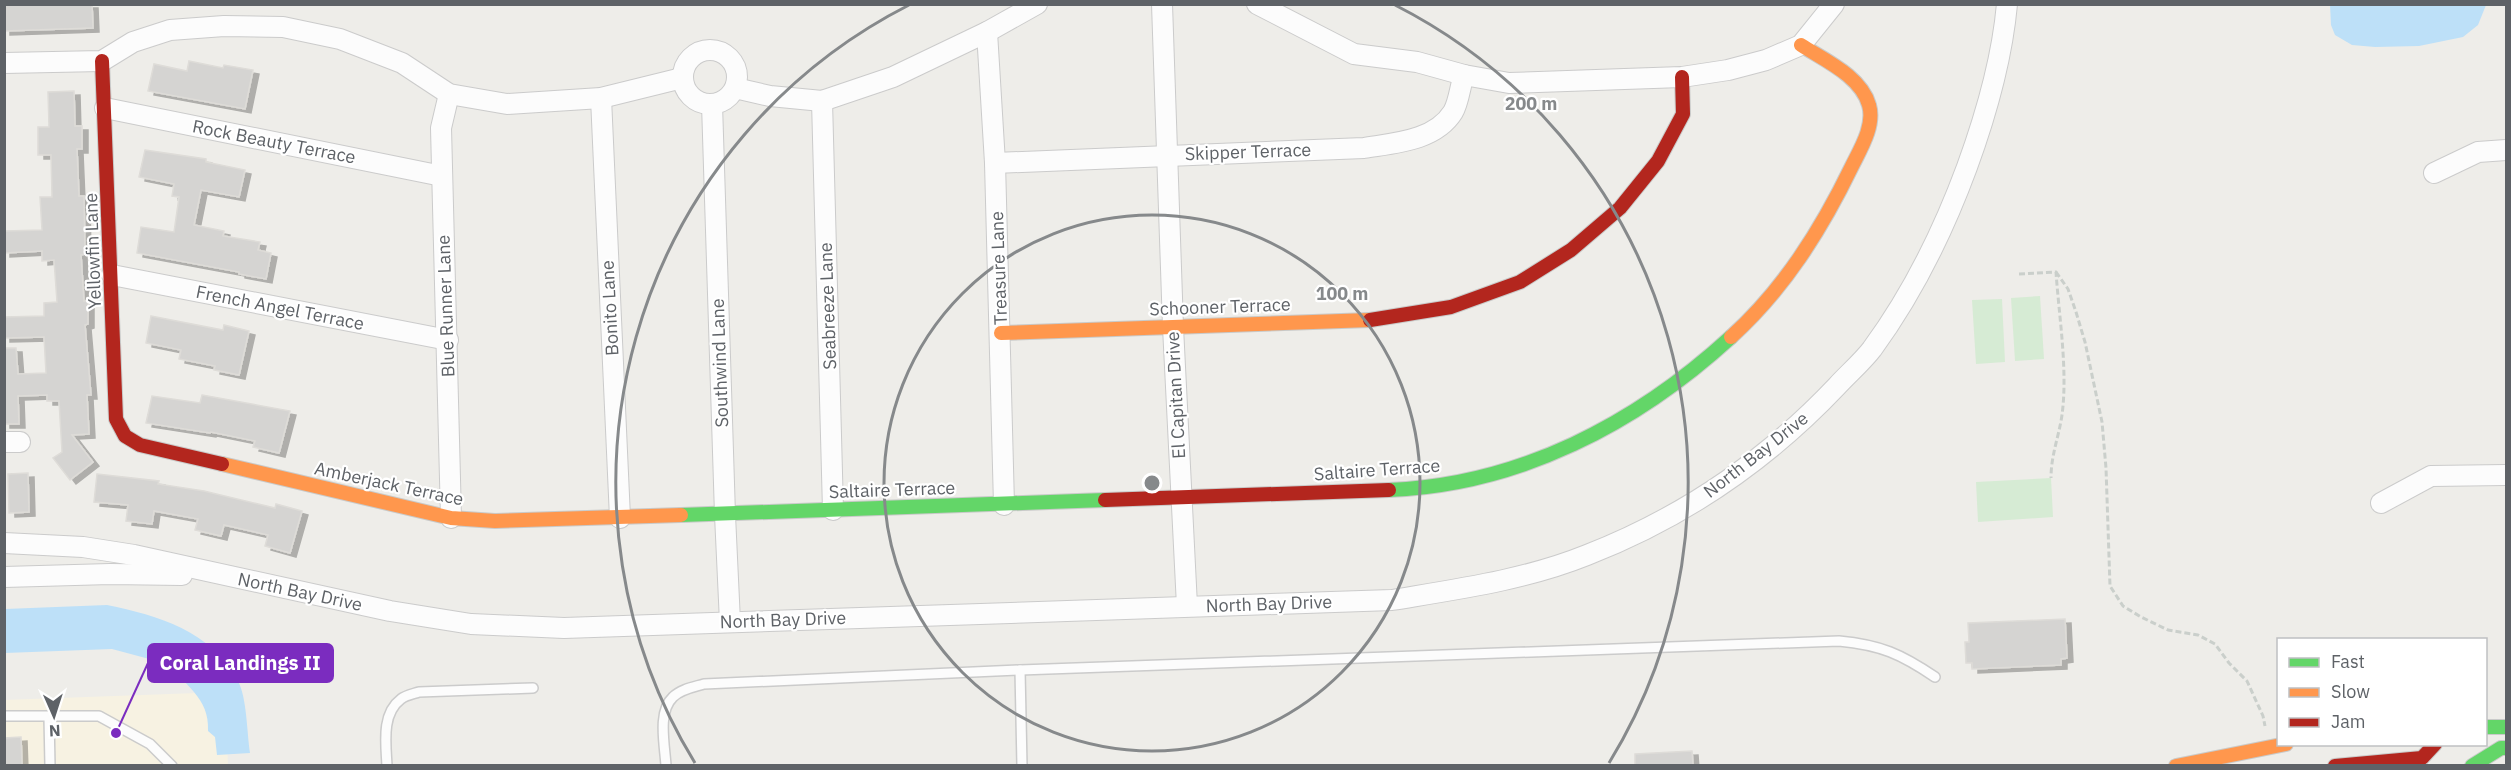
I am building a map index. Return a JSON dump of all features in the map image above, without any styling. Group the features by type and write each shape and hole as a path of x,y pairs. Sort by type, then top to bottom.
{"street":[{"path":"735,88 770,96 822,101 893,77 987,32 1037,4"},
{"name":"El Capitan Drive","path":"1162,4 1169,155 1173,327 1187,606"},
{"path":"1257,4 1354,54 1417,62 1464,75 1509,83 1682,77 1738,68 1766,60 1801,45 1834,4"},
{"name":"North Bay Drive","path":"4,543 83,547 134,555 390,611 471,624 564,627 1392,600 1497,583 1587,555 1678,514 1747,467 1813,411 1870,350 1913,286 1948,218 1984,123 2005,29 2007,4"},
{"path":"4,63 102,61 133,42 170,30 225,26 283,27 340,39 402,63 450,94 507,104 601,98 682,78"},
{"name":"Treasure Lane","path":"987,32 995,163 1004,504"},
{"name":"Saltaire Terrace","path":"724,515 1413,489 1510,471 1576,444 1641,410 1693,372 1740,330 1784,280 1822,226 1850,173 1869,127 1869,105 1858,85 1801,45"},
{"path":"702,51 720,51 734,62 738,79 735,88 726,100 712,105 695,100 684,87 682,78 688,61 702,51"},
{"name":"Yellowfin Lane","path":"102,61 116,419 125,436"},
{"name":"Skipper Terrace","path":"995,163 1364,148 1404,142 1431,133 1453,112 1464,75"},
{"name":"Schooner Terrace","path":"1001,333 1374,320 1451,307 1520,282 1571,250 1620,208 1658,161 1683,114 1682,77"},
{"name":"Blue Runner Lane","path":"450,94 441,128 451,518"},
{"name":"Bonito Lane","path":"601,98 620,518"},
{"name":"Seabreeze Lane","path":"822,101 833,510"},
{"name":"Southwind Lane","path":"712,105 724,515 730,622"},
{"name":"Rock Beauty Terrace","path":"105,108 442,176"},
{"path":"2434,173 2478,152 2506,150"},
{"name":"French Angel Terrace","path":"112,275 448,340"},
{"name":"Amberjack Terrace","path":"125,436 140,446 451,518 495,521 724,515"},
{"path":"2381,503 2432,476 2506,475"},
{"name":"North Bay Drive","path":"4,577 110,574 221,575"},
{"path":"2487,728 2506,727"},
{"path":"2176,765 2277,746"},
{"path":"2335,765 2422,758 2433,746"},
{"path":"2472,765 2506,747"}],"lane":[{"path":"666,765 664,728 667,706 674,696 686,689 704,684 1020,670 1839,641 1865,644 1905,657 1935,677"},
{"path":"1020,670 1022,765"},
{"path":"387,765 385,728 392,710 402,698 419,692 533,688"},
{"path":"4,716 99,716 150,744 172,765"},
{"path":"50,717 50,765"}],"path":[{"path":"2019,274 2056,272"},
{"path":"2051,478 2051,462 2062,414 2063,374 2056,272"},
{"path":"2056,272 2068,288 2076,312 2085,342 2102,422 2110,586 2123,606 2141,617 2168,630 2198,635 2215,644 2229,663 2247,681 2263,716 2266,733"}],"shaded area":[{"path":"225,692 228,765 5,765 4,700"}],"green space":[{"path":"2040,296 2044,359 2015,361 2011,298"},
{"path":"2002,299 2005,362 1976,364 1972,300"},
{"path":"2051,478 2053,517 1978,522 1976,482"}],"water":[{"path":"2330,4 2486,5 2478,25 2463,37 2419,46 2375,47 2352,45 2335,35 2331,25"},
{"path":"107,605 164,620 198,637 213,649 226,664 241,688 250,753 217,755 215,737 208,731 205,709 194,692 167,661 153,660 112,649 5,653 5,609"}],"building":[{"path":"4,4 92,4 93,28 4,31"},
{"path":"189,61 223,68 224,65 253,70 245,109 148,91 154,64 187,71"},
{"path":"74,91 75,126 82,126 82,149 77,149 79,196 84,196 85,254 81,255 84,301 88,301 88,324 85,325 91,395 87,395 89,434 72,435 93,462 70,480 53,458 62,452 59,401 47,401 47,395 18,396 19,424 4,424 4,348 16,348 18,374 46,373 44,337 4,338 4,317 44,316 44,303 57,302 54,260 42,261 42,251 4,253 4,231 42,230 40,197 52,197 51,155 38,155 38,127 49,127 48,92"},
{"path":"145,150 206,159 206,162 245,170 239,197 201,190 194,225 224,231 223,236 260,242 258,250 271,253 266,279 137,253 141,227 174,232 179,197 172,196 174,184 139,177"},
{"path":"151,316 223,330 224,325 249,331 239,375 214,370 215,366 179,359 181,350 146,343"},
{"path":"202,395 290,411 279,453 253,447 255,441 146,423 152,396 200,403"},
{"path":"28,473 29,512 9,513 8,474"},
{"path":"97,474 159,481 158,484 204,491 275,508 276,504 302,511 290,553 265,546 268,535 224,525 221,536 195,530 198,519 154,511 152,524 126,521 128,505 94,502"},
{"path":"2065,619 2067,658 2061,659 2061,665 1972,669 1972,663 1966,663 1965,642 1969,642 1968,623"},
{"path":"21,737 22,765 4,765 4,738"},
{"path":"1692,751 1693,765 1635,765 1635,754"}],"traffic: fast":[{"path":"1389,490 1437,486 1484,476 1529,462 1573,444 1656,397 1731,337"},
{"path":"681,515 1105,500"},
{"path":"2487,727 2506,727"},
{"path":"2472,766 2501,748 2506,748"}],"traffic: slow":[{"path":"1731,337 1768,299 1800,258 1840,190 1869,128 1869,105 1858,86 1841,70 1801,45"},
{"path":"1001,333 1370,320"},
{"path":"222,464 451,518 495,521 681,515"},
{"path":"2176,766 2277,746"}],"traffic: jam":[{"path":"102,61 116,419 125,436 140,445 222,464"},
{"path":"1370,320 1451,307 1520,282 1571,250 1620,208 1658,161 1683,114 1682,77"},
{"path":"1105,500 1389,490"},
{"path":"2335,766 2422,758 2433,746"}],"place":[{"name":"Coral Landings II","path":"116,733"}]}
